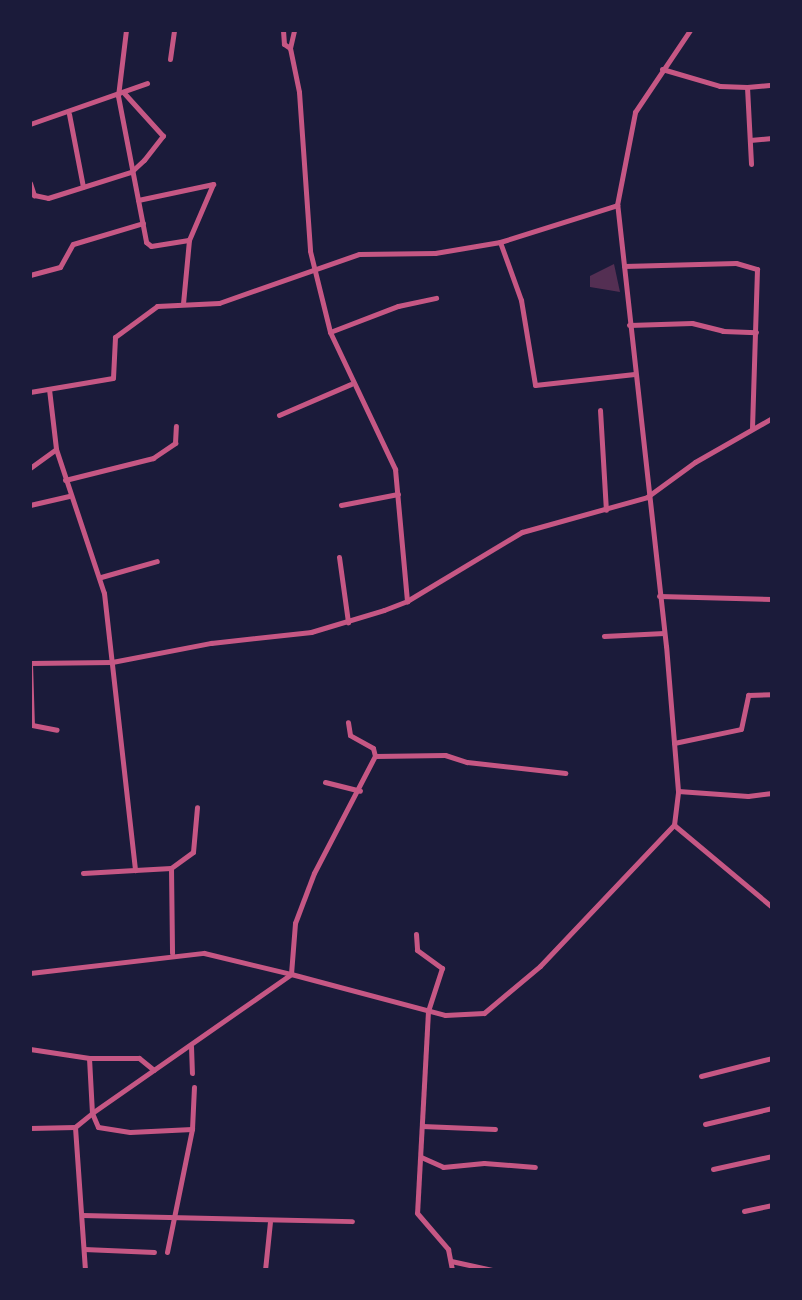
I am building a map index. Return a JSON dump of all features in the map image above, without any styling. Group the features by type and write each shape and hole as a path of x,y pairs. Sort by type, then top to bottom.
{"street":[{"path":"126,30 121,94 131,172 148,245 189,240"},
{"path":"170,59 174,30"},
{"path":"283,30 284,44 290,48"},
{"path":"294,30 290,48 300,106 306,232 330,332 351,384 388,449 398,494 407,601"},
{"path":"30,973 172,953 214,953 428,1011 463,1016 494,1007 540,966 674,825 678,791 664,633 617,205 631,124 662,69 690,30"},
{"path":"662,69 720,86 772,85"},
{"path":"30,124 69,114 147,83"},
{"path":"747,87 751,164"},
{"path":"30,183 39,198 131,172 163,136 121,94"},
{"path":"69,114 83,187"},
{"path":"750,139 772,138"},
{"path":"138,200 213,184 189,240 183,304"},
{"path":"30,392 109,381 115,372 115,337 152,307 219,303 359,254 423,254 500,242 617,205"},
{"path":"30,275 60,267 73,243 143,223"},
{"path":"500,242 521,300 536,385 634,374"},
{"path":"624,266 754,266 759,287 752,428"},
{"path":"330,332 398,306 436,298"},
{"path":"629,325 692,323 723,331 756,332"},
{"path":"279,415 351,384"},
{"path":"50,389 56,449 69,496 101,577 135,870"},
{"path":"600,410 606,510"},
{"path":"57,730 32,725 30,663 112,662 211,643 311,632 348,622 407,601 522,532 648,497 752,428 772,418"},
{"path":"65,480 153,458 175,443 176,426"},
{"path":"30,468 56,449"},
{"path":"341,505 398,494"},
{"path":"30,505 69,496"},
{"path":"339,557 348,622"},
{"path":"101,577 157,561"},
{"path":"659,596 772,599"},
{"path":"604,636 664,633"},
{"path":"674,743 741,729 748,695 772,694"},
{"path":"291,974 295,923 314,873 360,791 375,756 373,748 350,735 348,722"},
{"path":"375,756 445,755 467,762 565,773"},
{"path":"325,782 360,791"},
{"path":"678,791 748,796 772,793"},
{"path":"83,873 170,867 193,852 197,807"},
{"path":"674,825 772,907"},
{"path":"170,867 172,953"},
{"path":"416,934 418,950 442,968 428,1011 416,1213 442,1240 453,1270"},
{"path":"30,1128 75,1127 291,974"},
{"path":"191,1045 191,1073"},
{"path":"30,1049 89,1058 139,1058 154,1070"},
{"path":"89,1058 92,1113 94,1122 104,1130 192,1129"},
{"path":"701,1076 772,1058"},
{"path":"167,1252 192,1129 194,1087"},
{"path":"705,1124 772,1108"},
{"path":"422,1126 495,1129"},
{"path":"75,1127 85,1270"},
{"path":"713,1169 772,1156"},
{"path":"421,1157 443,1167 484,1163 535,1167"},
{"path":"744,1211 772,1205"},
{"path":"82,1215 270,1222 352,1221"},
{"path":"265,1270 270,1222"},
{"path":"84,1249 154,1252"},
{"path":"451,1261 492,1270"}],"building":[{"path":"614,264 620,292 590,287 590,276"}]}
